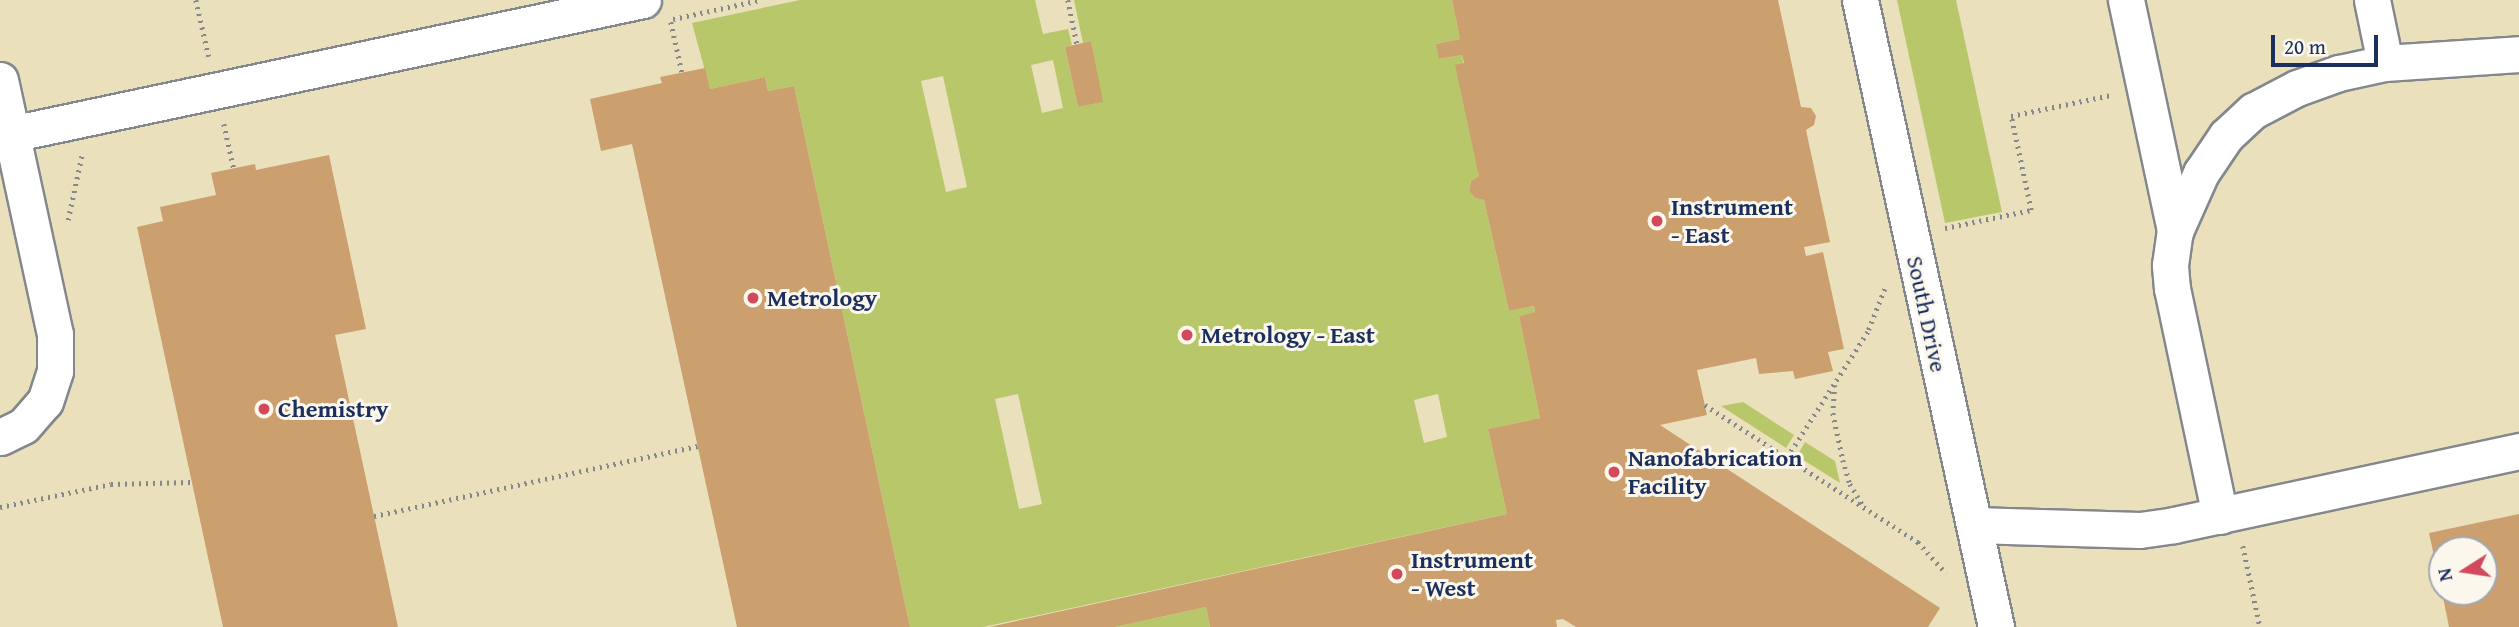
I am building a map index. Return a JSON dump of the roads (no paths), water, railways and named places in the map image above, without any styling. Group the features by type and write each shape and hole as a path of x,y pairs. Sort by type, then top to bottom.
{"street":[{"name":"South Drive","path":"1860,0 1996,627"},
{"path":"2126,0 2175,231"},
{"path":"2372,0 2385,63"},
{"path":"12,134 499,15 656,7"},
{"path":"2228,514 2175,311 2170,265 2175,231 2201,173 2226,136 2253,111 2297,88 2339,73 2385,63 2519,54"},
{"path":"0,80 55,334 55,371 45,401 23,426 0,437"},
{"path":"1974,524 2140,530 2228,514 2519,451"}],"place":[{"name":"Instrument - East","path":"1657,221"},
{"name":"Metrology","path":"753,298"},
{"name":"Metrology - East","path":"1187,335"},
{"name":"Chemistry","path":"264,409"},
{"name":"Nanofabrication Facility","path":"1614,472"},
{"name":"Instrument - West","path":"1397,574"}]}
